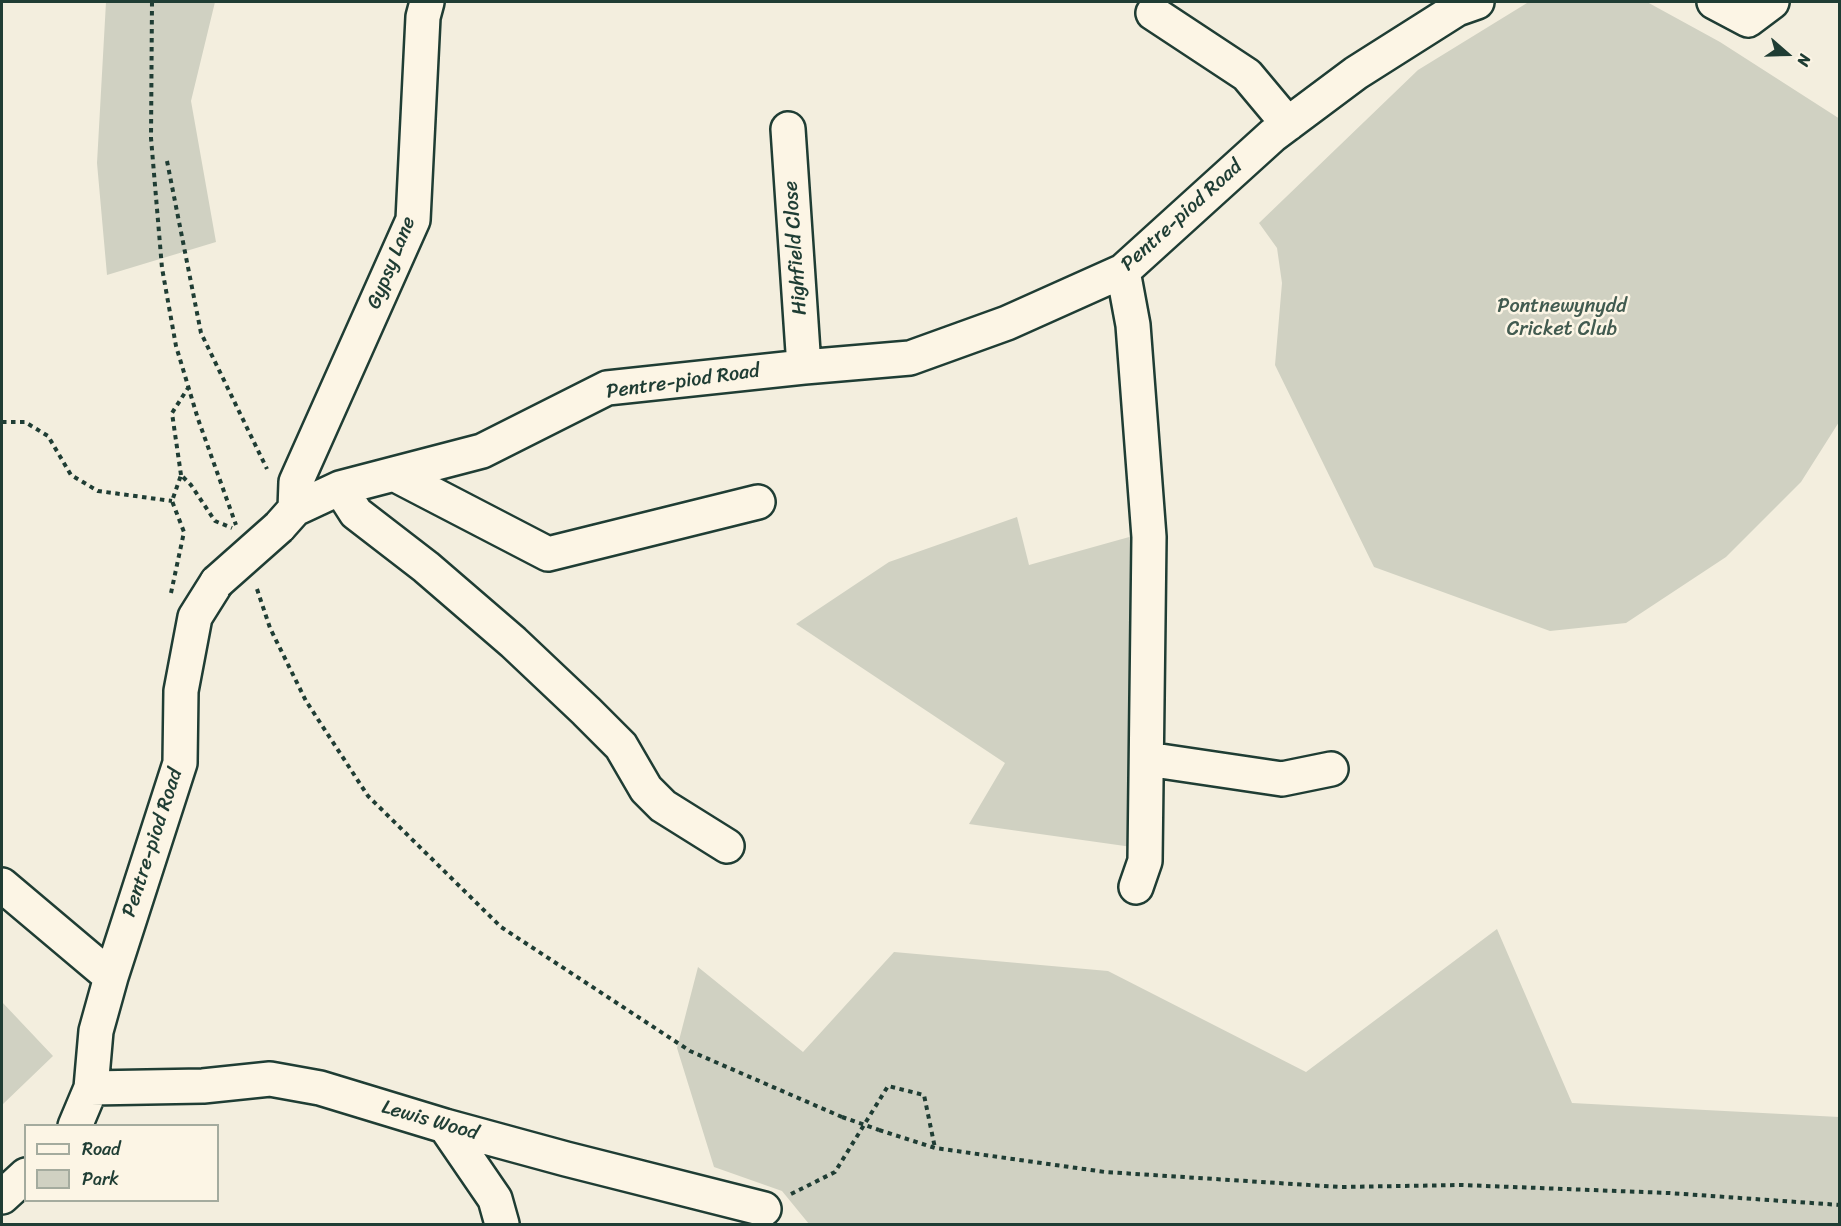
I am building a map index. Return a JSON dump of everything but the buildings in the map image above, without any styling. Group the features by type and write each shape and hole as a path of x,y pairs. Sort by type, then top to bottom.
{"street":[{"name":"Gypsy Lane","path":"290,509 296,482 413,220 423,17 427,2"},
{"name":"Pentre-piod Road","path":"75,1124 91,1088 96,1031 111,977 180,763 181,691 195,617 217,582 290,509 340,488 482,451 607,388 910,358 1007,323 1123,272 1208,193 1288,124 1356,73 1457,9 1477,2"},
{"path":"1714,2 1748,20 1772,2"},
{"path":"1153,13 1247,75 1288,124"},
{"name":"Highfield Close","path":"788,129 804,367"},
{"path":"1123,272 1133,325 1149,537 1145,861 1136,888"},
{"path":"394,474 548,554 758,502"},
{"path":"340,488 356,513 434,574 513,642 586,711 621,746 646,789 663,806 727,846"},
{"path":"1147,759 1282,779 1331,769"},
{"path":"2,885 111,977"},
{"name":"Lewis Wood","path":"91,1088 203,1086 270,1079 320,1088 445,1126 566,1159 764,1209"},
{"path":"445,1126 495,1200 502,1224"},
{"path":"2,1197 24,1177"}],"path":[{"path":"152,2 151,138 162,268 176,346 238,530 215,521 191,485 181,475"},
{"path":"167,161 201,333 270,475 290,509"},
{"path":"169,600 184,532 172,501 181,475 172,413 189,387"},
{"path":"2,422 25,422 48,436 70,475 98,491 172,501"},
{"path":"256,585 270,628 306,701 368,796 501,927 690,1051 842,1117 935,1148 1106,1172 1340,1187 1461,1185 1669,1193 1839,1204"},
{"path":"764,1209 835,1172 888,1086 924,1095 935,1148"}],"green space":[{"path":"106,2 215,2 191,101 216,242 107,275 97,163"},
{"name":"Pontnewynydd Cricket Club","path":"1647,2 1720,42 1840,119 1839,422 1801,482 1726,557 1626,623 1550,631 1374,567 1275,365 1282,283 1277,248 1259,223 1418,70 1527,3"},
{"path":"1017,517 1029,565 1140,534 1132,847 969,824 1005,763 796,624 889,562"},
{"path":"1497,929 1572,1103 1839,1117 1839,1224 809,1224 782,1191 714,1167 677,1048 698,967 803,1052 894,952 1108,971 1306,1072"},
{"path":"2,1002 53,1056 2,1105"}]}
